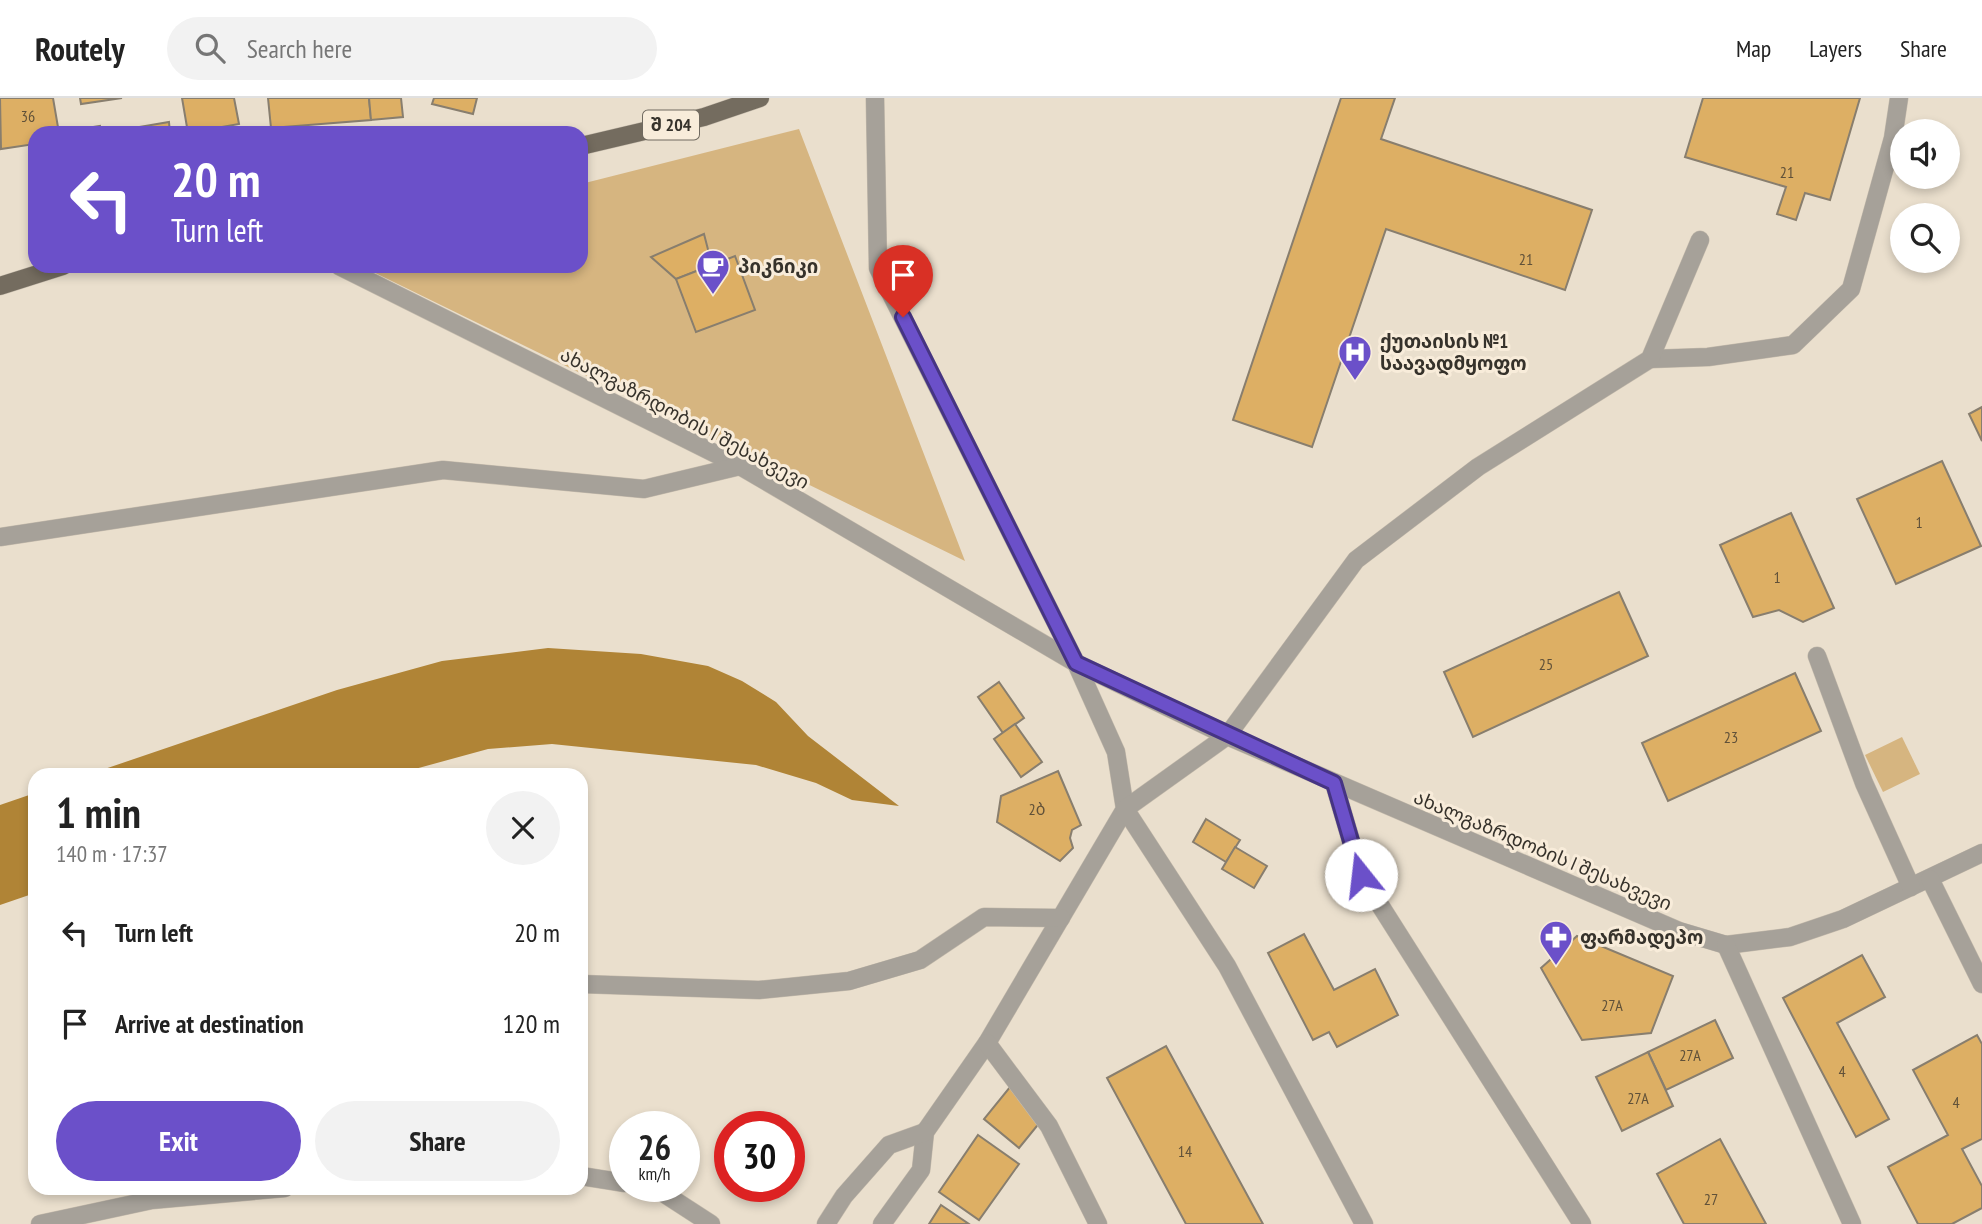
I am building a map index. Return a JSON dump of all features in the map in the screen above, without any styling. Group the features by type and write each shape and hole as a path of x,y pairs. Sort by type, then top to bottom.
{"main road":[{"name":"შ 204","path":"588,144 705,117 760,98"},
{"path":"0,286 41,273"}],"street":[{"path":"875,98 878,268 1076,663 1116,752 1125,809 1227,966 1364,1224"},
{"path":"882,1224 921,1170 925,1132 987,1043 1125,809 1227,736 1356,560 1478,467 1650,359 1707,357 1793,345 1851,289 1893,138 1899,98"},
{"path":"1650,359 1700,240"},
{"name":"ახალგაზრდობის I შესახვევი","path":"353,273 740,466 1076,663 1227,736 1334,783 1679,932 1726,946"},
{"path":"0,537 443,470 644,489 740,466"},
{"path":"1817,656 1864,783 1911,887"},
{"path":"1334,783 1361,875 1582,1224"},
{"path":"1852,1224 1726,946 1790,937 1843,919 1982,853"},
{"path":"1930,879 1982,984"},
{"path":"588,984 759,990 849,981 920,960 984,918 1061,918"},
{"path":"987,1043 1049,1126 1098,1224"},
{"path":"826,1224 844,1196 888,1144 925,1132"},
{"path":"588,1177 609,1180"},
{"path":"40,1224 152,1200 207,1195"},
{"path":"677,1202 710,1224"}],"shaded area":[{"path":"799,129 965,561 375,273 588,273 588,182"},
{"path":"548,648 641,654 708,666 742,681 776,702 808,736 899,806 852,800 816,783 756,765 552,744 488,749 419,768 108,768 337,690 442,661"},
{"path":"1902,737 1920,774 1883,792 1865,755"},
{"path":"28,795 28,895 0,905 0,805"}],"building":[{"path":"0,98 53,98 58,126 28,126 28,145 1,149"},
{"path":"80,98 122,98 81,104"},
{"path":"182,98 234,98 239,124 187,126"},
{"path":"268,98 369,98 371,120 271,126"},
{"path":"369,98 401,98 403,117 371,120"},
{"path":"434,98 477,98 473,114 432,104"},
{"path":"1341,98 1395,98 1381,139 1592,210 1565,290 1386,229 1312,447 1233,420"},
{"path":"1703,98 1860,98 1830,200 1805,193 1796,220 1777,214 1786,187 1685,157"},
{"path":"169,122 169,126 145,126"},
{"path":"704,234 712,265 676,279 651,257"},
{"path":"735,256 755,310 696,332 676,279"},
{"path":"1982,407 1982,441 1969,414"},
{"path":"1942,461 1981,546 1896,584 1857,499"},
{"path":"1791,513 1834,608 1803,622 1779,610 1753,617 1720,545"},
{"path":"1619,592 1648,656 1473,737 1444,672"},
{"path":"1795,673 1821,731 1668,801 1642,743"},
{"path":"999,682 1024,718 1003,733 978,697"},
{"path":"1015,724 1042,762 1021,777 994,739"},
{"path":"1058,771 1081,825 1072,830 1070,838 1073,848 1060,861 997,822 1001,796"},
{"path":"1206,819 1240,840 1226,862 1193,842"},
{"path":"1235,847 1267,866 1254,888 1222,869"},
{"path":"1304,934 1334,990 1375,969 1398,1015 1337,1047 1329,1032 1313,1040 1268,953"},
{"path":"1577,936 1673,976 1651,1033 1582,1040 1541,968"},
{"path":"1862,955 1885,997 1837,1023 1889,1119 1856,1137 1783,998"},
{"path":"1715,1020 1733,1058 1666,1090 1648,1052"},
{"path":"1977,1035 1982,1044 1982,1139 1962,1149 1982,1186 1982,1208 1952,1224 1918,1224 1888,1167 1948,1135 1913,1070"},
{"path":"1166,1046 1263,1224 1186,1224 1107,1078"},
{"path":"1648,1052 1673,1106 1622,1131 1596,1077"},
{"path":"1010,1087 1041,1121 1019,1148 984,1119"},
{"path":"978,1135 1019,1164 979,1220 939,1192"},
{"path":"1720,1139 1766,1224 1684,1224 1657,1174"},
{"path":"941,1205 969,1224 929,1224"}],"place":[{"name":"პიკნიკი","path":"713,296"},
{"name":"ქუთაისის №1 საავადმყოფო","path":"1355,382"},
{"name":"ფარმადეპო","path":"1556,967"}],"route":[{"path":"903,317 1076,663 1227,736 1334,783 1361,875"}]}
